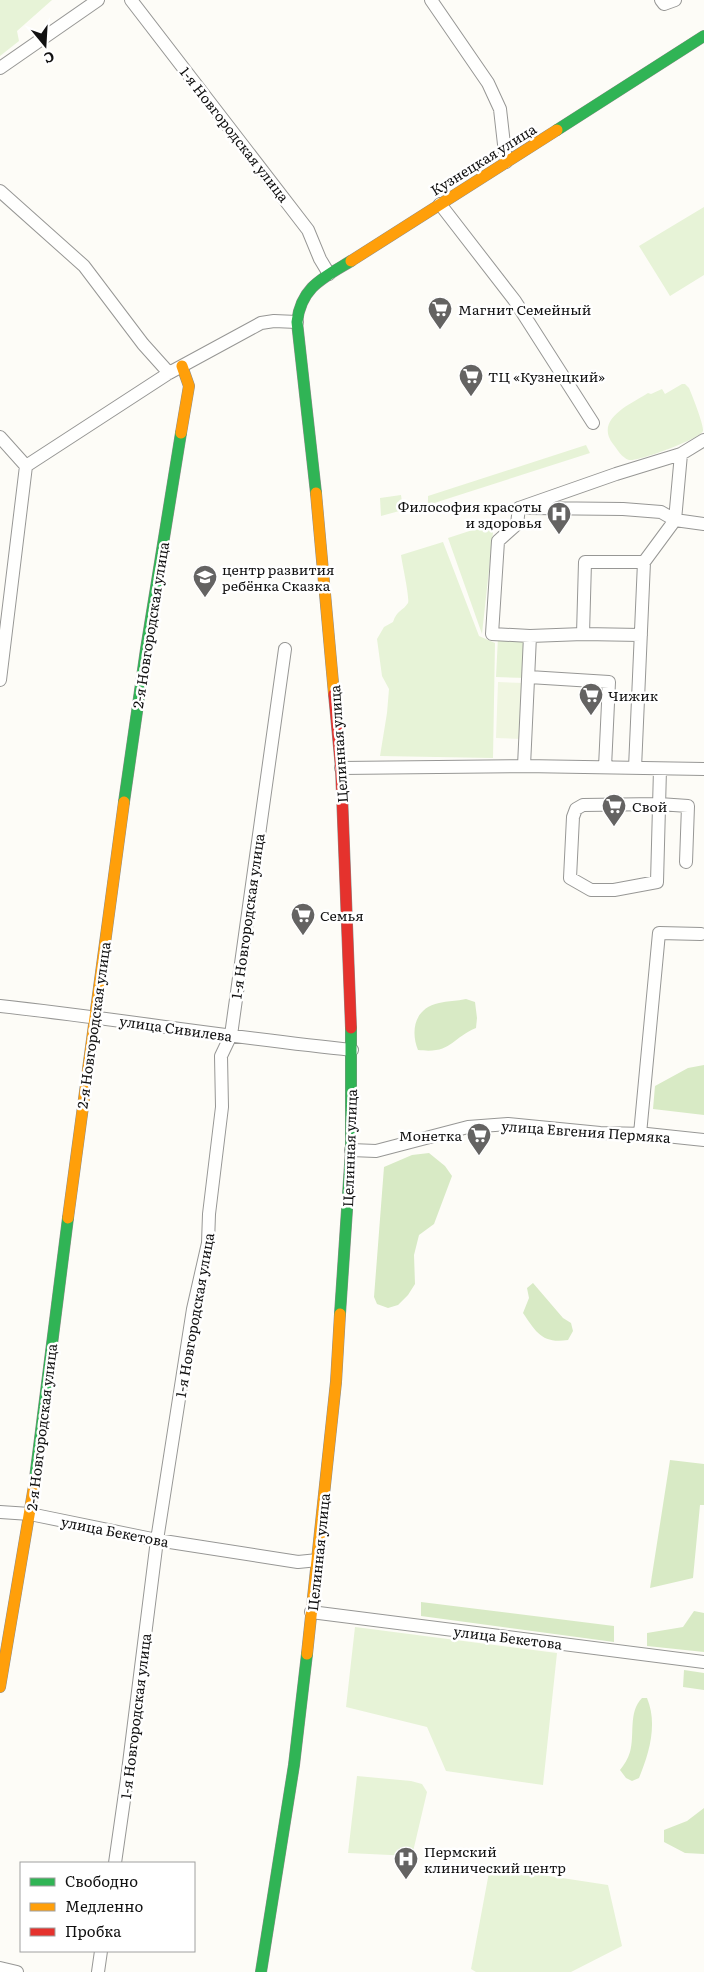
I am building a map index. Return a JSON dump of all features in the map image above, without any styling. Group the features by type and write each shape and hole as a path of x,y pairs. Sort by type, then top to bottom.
{"main road":[{"name":"Кузнецкая улица","path":"297,322 298,308 304,295 316,283 704,36"},
{"name":"Целинная улица","path":"261,1972 294,1765 318,1560 336,1382 351,1150 352,1050 341,768 321,544 297,322"},
{"name":"2-я Новгородская улица","path":"0,1686 30,1514 94,1016 146,649 189,386 182,366"}],"street":[{"path":"0,68 98,0"},
{"name":"1-я Новгородская улица","path":"131,0 308,230 320,259 330,274"},
{"path":"431,0 492,92 500,109 506,162"},
{"path":"661,0 664,4 675,0"},
{"path":"0,191 84,266 143,344 170,373"},
{"path":"440,204 515,301 593,423"},
{"path":"26,466 170,373 262,323 297,322"},
{"path":"0,437 26,466 0,680"},
{"path":"519,508 616,474 681,454 704,440"},
{"path":"635,768 644,562 675,520 681,454"},
{"path":"519,508 622,509 661,512 675,520 704,524"},
{"path":"519,508 517,524 498,541 492,634 530,636 583,634 641,635"},
{"path":"583,634 585,562 644,562"},
{"path":"524,766 530,636"},
{"name":"1-я Новгородская улица","path":"114,1862 127,1780 157,1540 193,1309 208,1243 209,1214 222,1107 221,1056 231,1035 285,649"},
{"path":"529,677 609,682 605,767"},
{"path":"341,768 524,766 704,769"},
{"path":"660,769 659,804 657,882 614,890 591,890 570,878 573,817 576,809 583,805 659,804 688,806 686,862"},
{"path":"640,1134 659,933 700,934"},
{"name":"улица Сивилева","path":"0,1006 94,1016 352,1050"},
{"name":"улица Евгения Пермяка","path":"351,1150 376,1151 468,1127 508,1124 704,1140"},
{"name":"улица Бекетова","path":"0,1512 30,1514 157,1540 298,1562 318,1560"},
{"name":"улица Бекетова","path":"311,1612 704,1662"},
{"path":"98,1972 101,1952"},
{"path":"0,1968 17,1972"}],"green space":[{"path":"0,0 52,0 17,31 19,41 0,56"},
{"path":"704,207 704,275 670,296 639,246"},
{"path":"682,384 689,388 703,431 691,439 655,454 634,460 624,457 608,435 608,427 611,420 624,407 648,393 651,394 662,389 665,394"},
{"path":"586,445 590,453 428,505 428,496"},
{"path":"401,495 403,510 381,516 380,498"},
{"path":"494,523 482,634 448,538"},
{"path":"443,542 479,636 495,643 493,758 380,756 389,689 382,676 377,639 384,627 393,622 396,615 408,603 401,555"},
{"path":"498,637 527,638 526,678 496,677"},
{"path":"498,682 524,683 522,739 496,738"},
{"path":"466,999 475,1002 476,1028 444,1048 429,1051 418,1050 415,1035 416,1021 424,1010 439,1003"},
{"path":"704,1065 704,1115 653,1109 655,1086 688,1068"},
{"path":"429,1153 445,1166 452,1176 434,1224 419,1235 414,1255 415,1284 398,1305 388,1308 377,1304 374,1297 384,1167 412,1155"},
{"path":"533,1283 563,1318 571,1323 573,1331 568,1340 552,1340 541,1335 523,1313 529,1298 527,1288"},
{"path":"670,1460 704,1464 704,1505 700,1505 693,1578 650,1588"},
{"path":"421,1602 614,1626 614,1642 421,1616"},
{"path":"694,1611 704,1613 704,1652 647,1646 647,1633 683,1627"},
{"path":"355,1627 557,1653 543,1785 446,1771 427,1727 346,1707"},
{"path":"684,1670 704,1673 704,1690 683,1687"},
{"path":"642,1698 647,1698 650,1708 652,1718 651,1739 639,1778 632,1781 626,1778 620,1770 630,1752 633,1717"},
{"path":"357,1776 411,1781 422,1784 427,1792 412,1856 348,1853"},
{"path":"704,1808 704,1854 685,1853 664,1842 664,1830 687,1821"},
{"path":"490,1867 608,1885 622,1946 571,1972 476,1972 471,1969"}],"traffic: fast":[{"path":"557,130 704,36"},
{"path":"316,493 297,322 299,310 308,292 323,279 351,261"},
{"path":"124,802 146,649 181,433"},
{"path":"340,1314 351,1150 351,1028"},
{"path":"34,1486 68,1218"},
{"path":"261,1972 294,1765 307,1654"}],"traffic: slow":[{"path":"351,261 557,130"},
{"path":"181,433 189,386 182,366"},
{"path":"316,493 334,694"},
{"path":"68,1218 124,802"},
{"path":"307,1654 336,1382 340,1314"},
{"path":"0,1687 34,1486"}],"traffic: jam":[{"path":"334,694 341,768 351,1028"}],"place":[{"name":"Магнит Семейный","path":"440,330"},
{"name":"ТЦ «Кузнецкий»","path":"471,397"},
{"name":"Философия красоты и здоровья","path":"559,535"},
{"name":"центр развития ребёнка Сказка","path":"205,598"},
{"name":"Чижик","path":"591,716"},
{"name":"Свой","path":"614,827"},
{"name":"Семья","path":"303,936"},
{"name":"Монетка","path":"479,1156"},
{"name":"Пермский клинический центр","path":"406,1880"}]}
